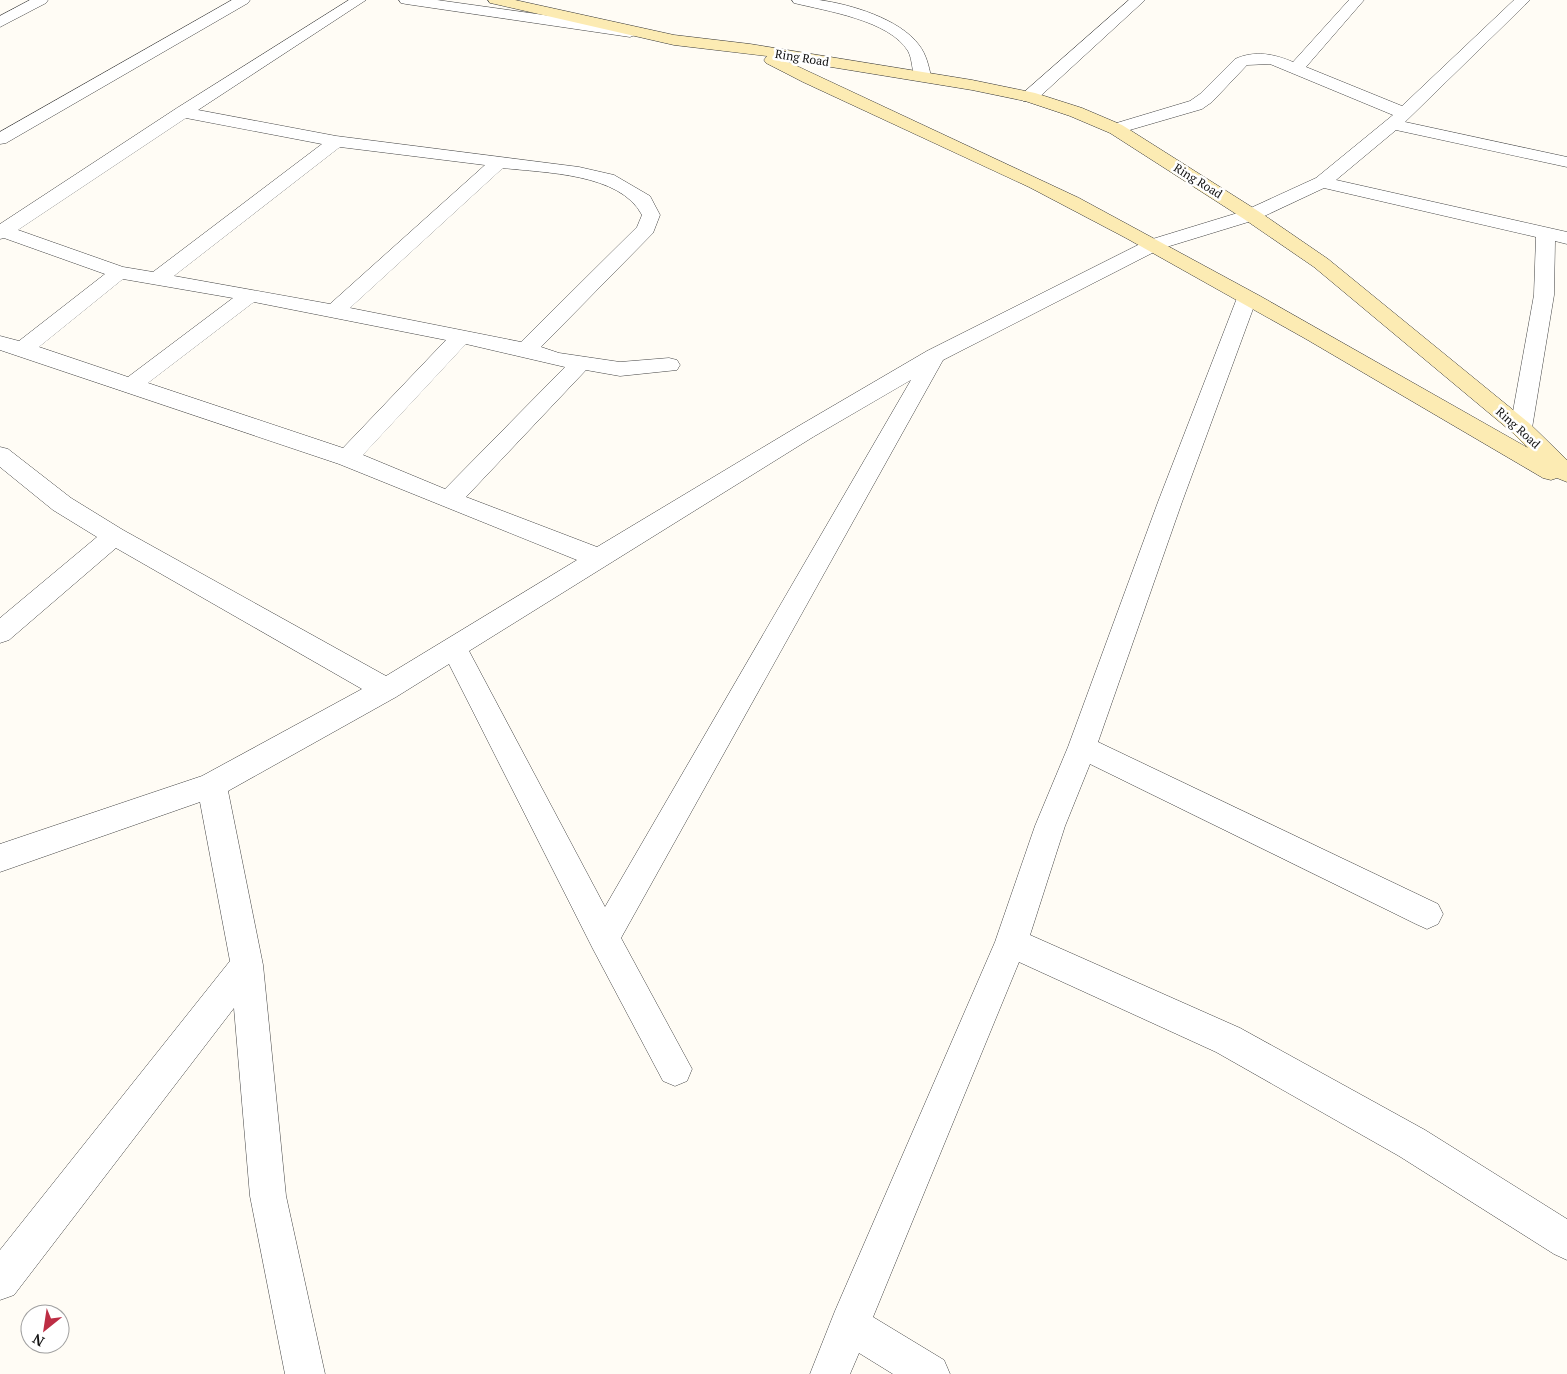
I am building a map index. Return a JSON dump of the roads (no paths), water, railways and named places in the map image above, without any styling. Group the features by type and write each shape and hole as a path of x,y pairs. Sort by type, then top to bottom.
{"main road":[{"name":"Ring Road","path":"495,0 674,40 750,49 923,77 1029,97 1076,112 1116,129 1321,262 1521,428 1567,474"},
{"name":"Ring Road","path":"750,49 828,89 988,161 1070,201 1248,298 1567,481"}],"street":[{"path":"0,22 41,0"},
{"path":"0,139 243,0"},
{"path":"1,231 359,0"},
{"path":"406,0 649,34"},
{"path":"799,0 856,14 902,33 915,48 923,77"},
{"path":"1029,97 1138,0"},
{"path":"1296,70 1357,0"},
{"path":"0,858 212,785 386,689 805,432 935,356 1153,245 1251,215 1322,182 1398,119 1523,0"},
{"path":"1116,129 1196,105 1206,98 1241,62 1248,59 1272,59 1398,119 1567,162"},
{"path":"183,112 336,141 580,172 608,179 643,200 651,215 646,229 526,350"},
{"path":"158,278 336,141"},
{"path":"334,311 499,162"},
{"path":"1322,182 1567,238"},
{"path":"1,231 119,272 334,311 526,350 557,359 620,369 669,366"},
{"path":"1521,428 1552,297 1546,233"},
{"path":"23,349 119,272"},
{"path":"132,386 250,295"},
{"path":"830,1374 1011,942 1050,826 1082,747 1167,511 1248,298"},
{"path":"347,458 461,337"},
{"path":"0,343 23,349 347,458 599,558"},
{"path":"604,938 935,356"},
{"path":"449,500 581,363"},
{"path":"2,462 62,504 114,536 386,689"},
{"path":"0,633 114,536"},
{"path":"454,648 674,1069"},
{"path":"1082,747 1428,914"},
{"path":"212,785 247,964 268,1196 304,1374"},
{"path":"1011,942 1228,1040 1412,1144 1567,1241"},
{"path":"0,1281 247,964"},
{"path":"849,1325 930,1374"}]}
